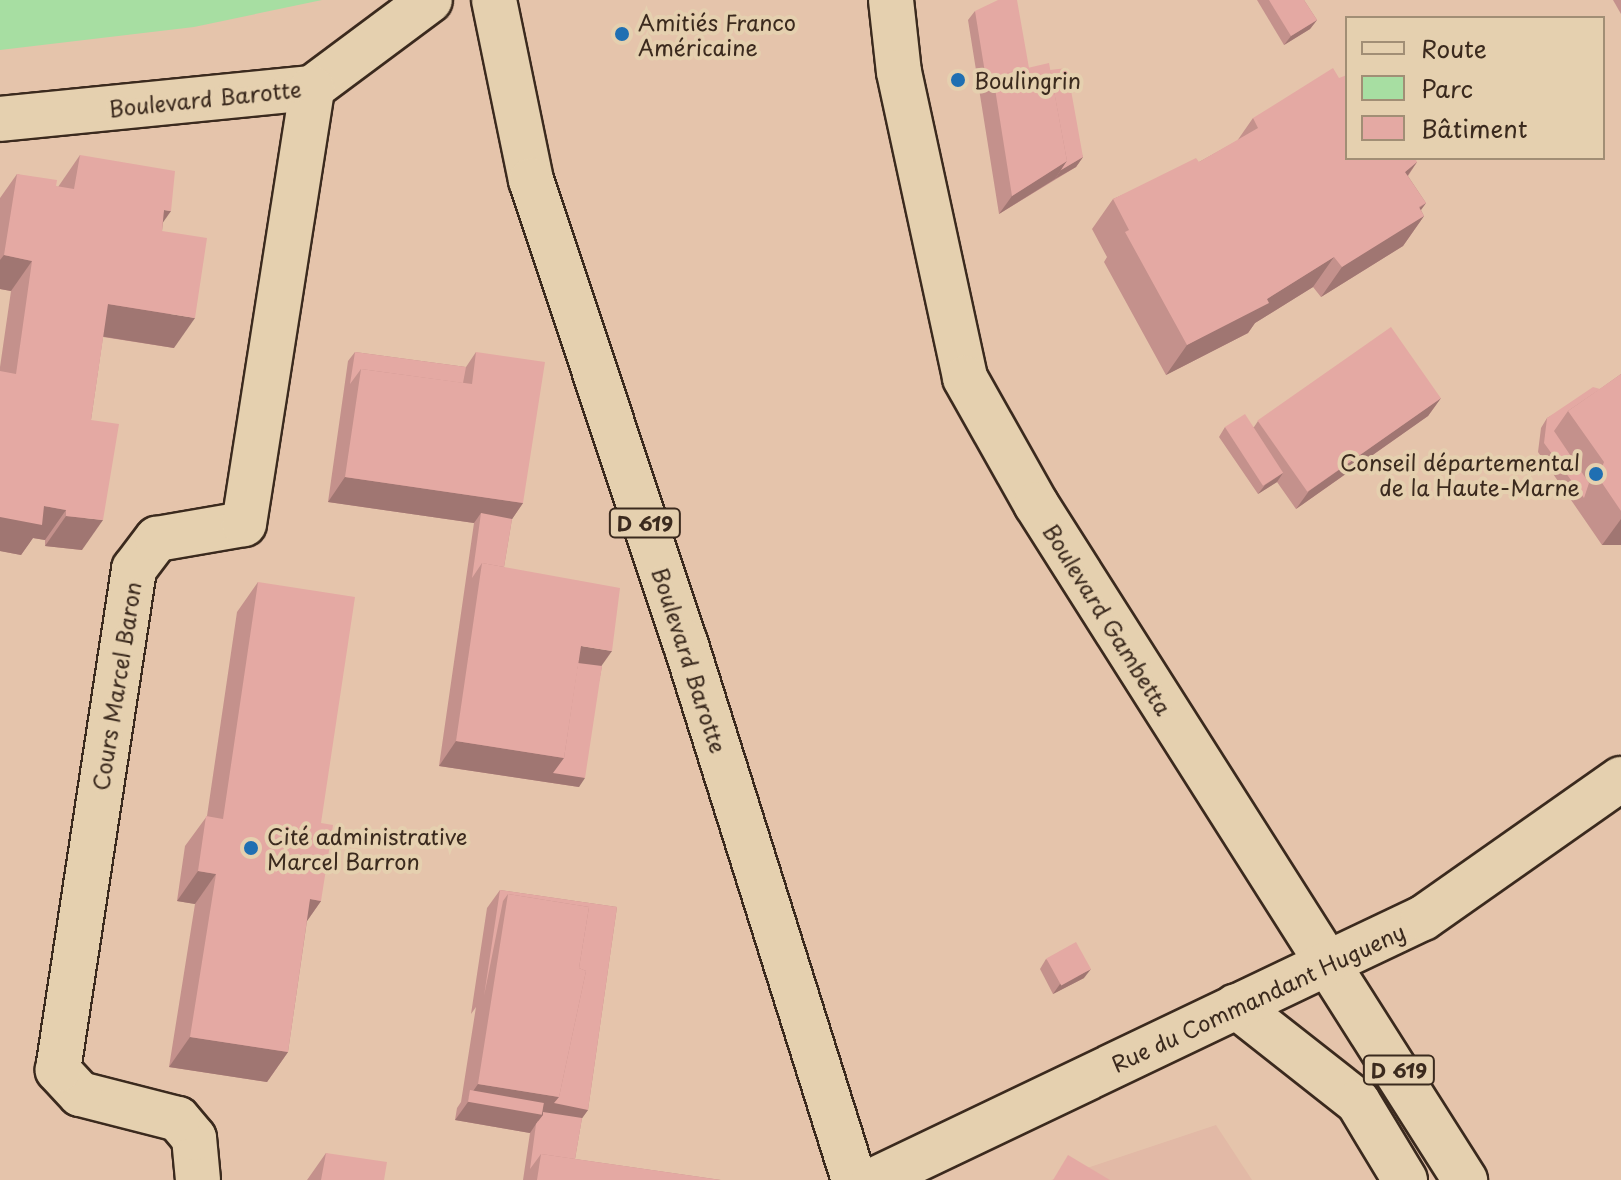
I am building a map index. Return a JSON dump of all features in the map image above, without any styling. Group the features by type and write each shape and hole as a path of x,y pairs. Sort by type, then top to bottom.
{"main road":[{"name":"Boulevard Barotte","path":"0,119 312,88 430,0"},
{"name":"Boulevard Barotte","path":"494,0 531,180 685,642 854,1180"},
{"path":"873,0 899,72"},
{"name":"Boulevard Gambetta","path":"891,0 899,72 965,378 1036,504 1465,1180"},
{"name":"Cours Marcel Baron","path":"198,1180 194,1138 178,1119 80,1094 58,1070 134,569 157,539 244,524 312,88"},
{"name":"Rue du Commandant Hugueny","path":"874,1180 1423,918 1621,779"},
{"path":"1236,1006 1358,1102 1405,1180"}],"shaded area":[{"path":"1216,1125 1252,1180 1051,1180"}],"green space":[{"path":"0,0 322,0 194,27 0,50"}],"building":[{"path":"998,0 1017,0 1029,68 993,76 987,85 975,11"},
{"path":"1269,0 1304,0 1317,20 1291,36"},
{"path":"1049,63 1067,161 1012,196 993,76"},
{"path":"1067,68 1083,157 1061,170 1067,161 1050,70"},
{"path":"1333,68 1339,78 1345,76 1345,160 1416,160 1405,172 1426,203 1419,207 1424,216 1342,267 1334,257 1267,299 1269,303 1187,345 1125,232 1129,230 1113,199 1196,158 1199,162 1258,128 1253,118"},
{"path":"80,155 175,171 171,211 164,210 162,231 207,238 195,318 108,304 91,420 119,424 103,520 66,516 66,510 44,506 42,525 0,517 0,371 16,374 32,261 4,255 17,174 57,180 56,186 74,189"},
{"path":"1391,327 1441,398 1307,492 1257,420"},
{"path":"355,352 466,367 463,383 361,369 350,384"},
{"path":"476,352 545,362 523,503 345,477 361,369 472,384"},
{"path":"1621,374 1621,511 1598,477 1604,462 1568,411"},
{"path":"1593,387 1600,389 1568,411 1554,431 1589,483 1584,498 1544,443 1547,418"},
{"path":"1245,414 1283,473 1263,486 1225,427"},
{"path":"481,513 512,519 504,567 482,563 472,578"},
{"path":"482,563 620,588 612,651 581,646 564,758 456,741"},
{"name":"Cité administrative Marcel Barron","path":"258,582 355,597 321,823 333,825 321,901 310,899 288,1052 190,1037 216,874 198,871 206,816 223,819"},
{"path":"578,663 602,666 585,778 553,773 564,758"},
{"path":"500,890 617,907 588,1110 554,1103 559,1097 586,971 579,968 589,907 508,894 503,901 484,996"},
{"path":"508,894 589,907 579,968 586,971 559,1097 478,1084"},
{"path":"1076,942 1091,969 1061,986 1046,958"},
{"path":"470,1090 544,1103 542,1115 468,1102"},
{"path":"543,1112 582,1118 575,1159 541,1154 530,1169 536,1124"},
{"path":"326,1153 387,1162 384,1180 321,1180"},
{"path":"541,1154 721,1180 537,1180"},
{"path":"1068,1155 1110,1180 1053,1180"}],"place":[{"name":"Amitiés Franco Américaine","path":"622,34"},
{"name":"Boulingrin","path":"958,80"},
{"name":"Conseil départemental de la Haute-Marne","path":"1596,474"},
{"name":"Cité administrative Marcel Barron","path":"251,848"}]}
